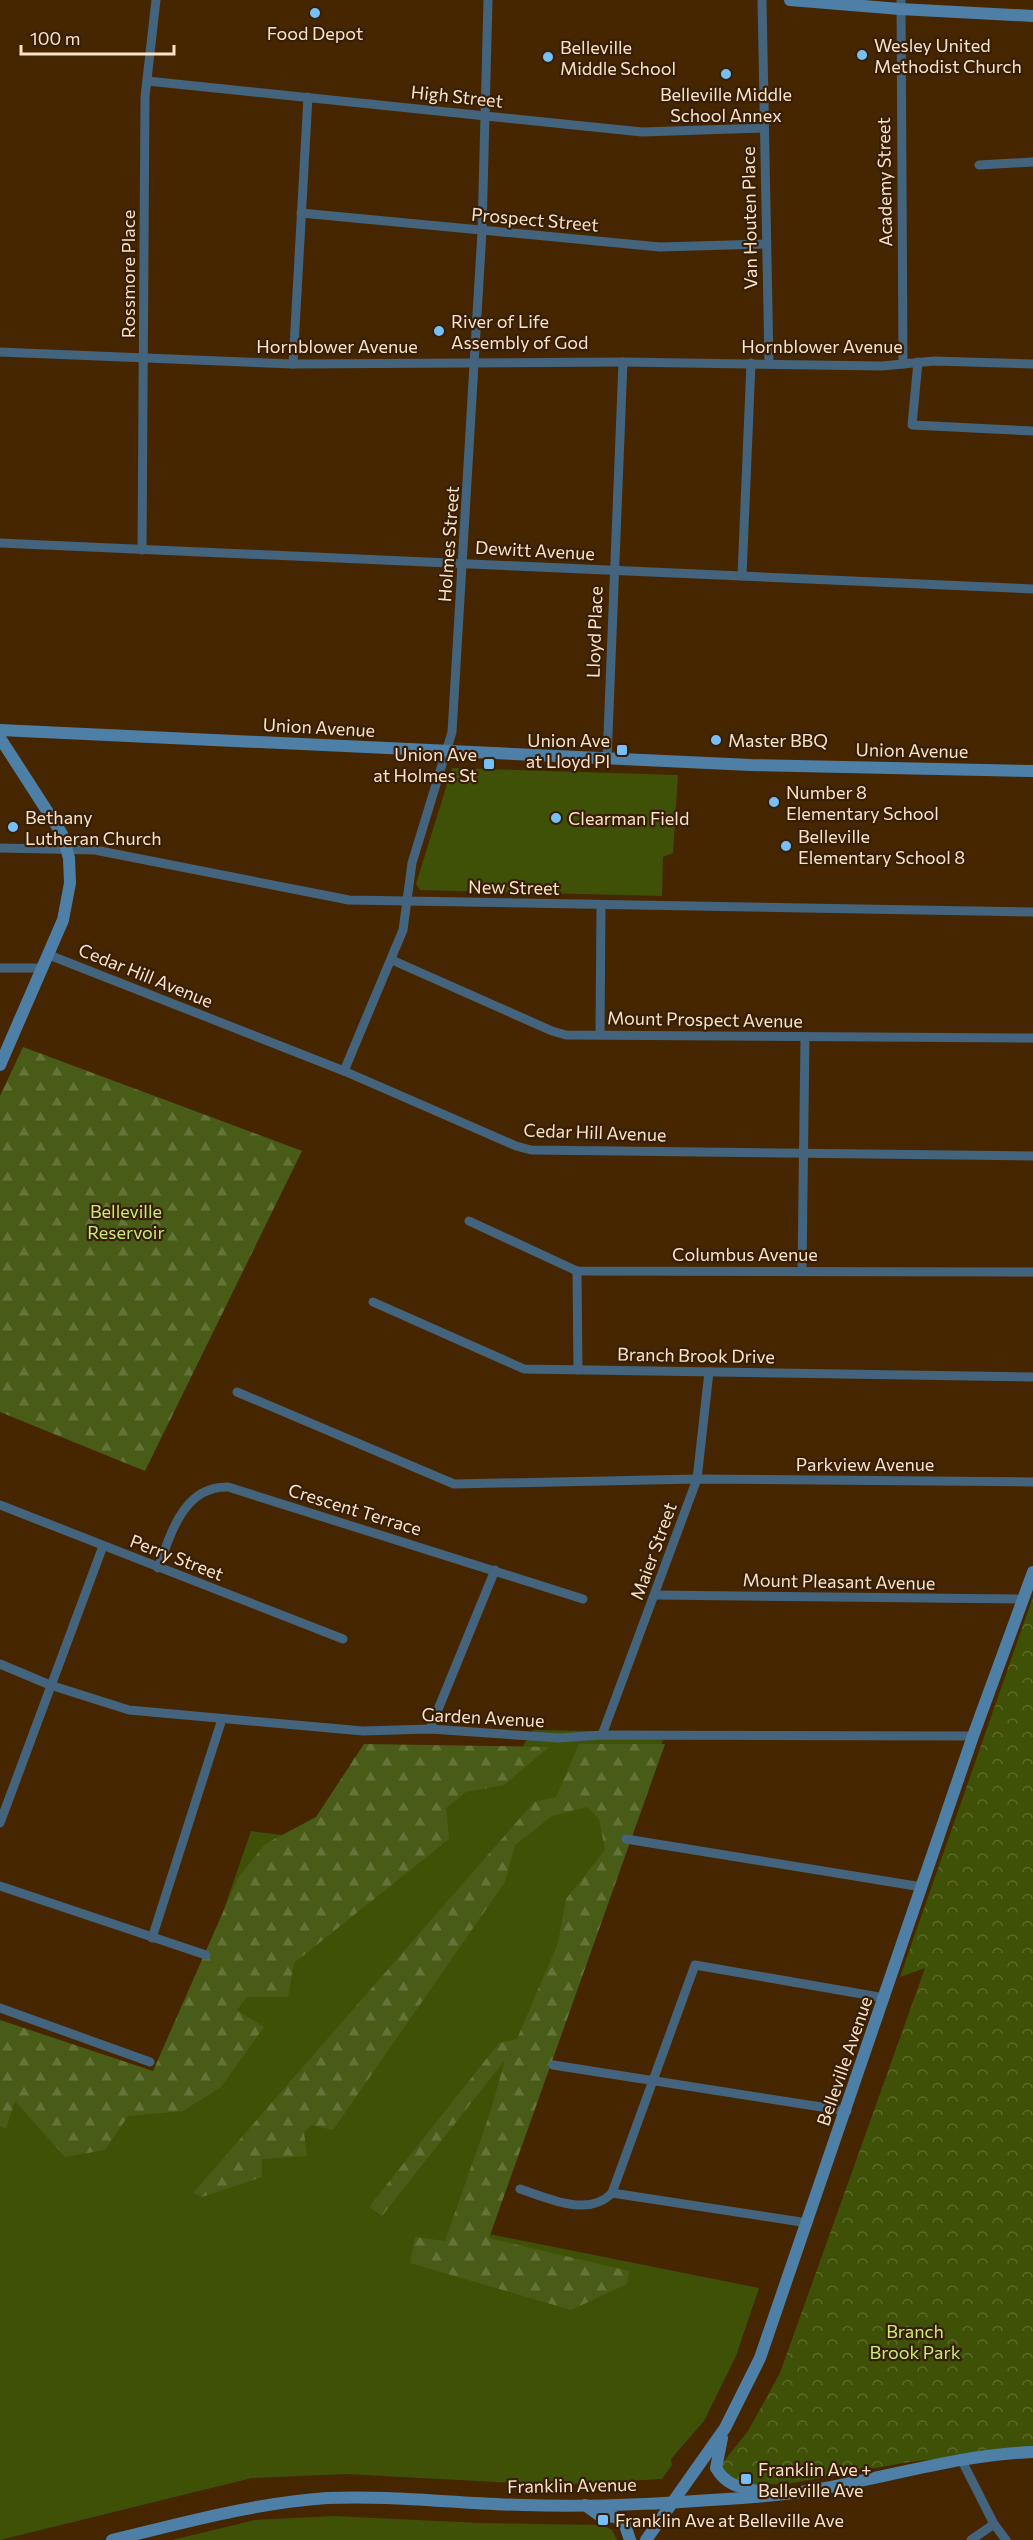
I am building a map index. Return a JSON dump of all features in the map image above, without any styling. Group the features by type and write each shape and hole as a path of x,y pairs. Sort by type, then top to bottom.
{"main road":[{"path":"790,0 900,5 1033,16"},
{"name":"Union Avenue","path":"0,730 756,766 1033,771"},
{"path":"0,738 55,821 66,848 70,871 69,896 49,955 0,1065"},
{"name":"Belleville Avenue","path":"646,2540 725,2428 760,2358 847,2111 973,1736 1033,1572"},
{"path":"725,2428 716,2468 722,2478 734,2487 766,2496"},
{"name":"Franklin Avenue","path":"112,2540 249,2507 330,2498 585,2505 766,2496 828,2489 962,2461 1033,2452"},
{"path":"585,2505 599,2515 615,2517 624,2522 630,2540"}],"street":[{"name":"Rossmore Place","path":"142,550 147,81 156,0"},
{"name":"Holmes Street","path":"344,1071 403,930 412,863 452,732 482,231 488,0"},
{"name":"Van Houten Place","path":"762,0 769,363"},
{"name":"Academy Street","path":"900,5 903,364"},
{"name":"High Street","path":"147,81 642,132 764,128"},
{"path":"294,364 308,97"},
{"path":"979,165 1033,162"},
{"name":"Prospect Street","path":"301,213 660,248 766,244"},
{"name":"Hornblower Avenue","path":"0,352 294,364 623,362 1033,364"},
{"name":"Lloyd Place","path":"607,759 623,362"},
{"path":"918,362 912,425 1033,431"},
{"path":"742,576 751,363"},
{"name":"Dewitt Avenue","path":"0,543 1033,589"},
{"name":"New Street","path":"0,848 95,850 349,900 1033,912"},
{"path":"600,1035 601,905"},
{"name":"Cedar Hill Avenue","path":"49,955 344,1071 516,1146 531,1150 1033,1156"},
{"name":"Mount Prospect Avenue","path":"392,960 552,1031 566,1035 1033,1038"},
{"path":"0,968 43,968"},
{"path":"802,1270 805,1037"},
{"name":"Columbus Avenue","path":"469,1221 577,1271 1033,1272"},
{"path":"577,1271 578,1370"},
{"name":"Branch Brook Drive","path":"373,1302 524,1369 1033,1377"},
{"name":"Maier Street","path":"602,1735 697,1479 709,1372"},
{"name":"Parkview Avenue","path":"237,1392 454,1484 697,1479 1033,1482"},
{"name":"Crescent Terrace","path":"158,1568 182,1510 209,1491 228,1486 583,1599"},
{"name":"Perry Street","path":"0,1505 343,1639"},
{"path":"0,1823 103,1546"},
{"path":"430,1729 495,1570"},
{"name":"Mount Pleasant Avenue","path":"655,1595 1022,1599"},
{"name":"Garden Avenue","path":"0,1664 50,1685 129,1710 363,1731 430,1729 559,1738 602,1735 973,1736"},
{"path":"152,1938 222,1719"},
{"path":"626,1839 922,1887"},
{"path":"0,1886 206,1955"},
{"path":"520,2189 565,2203 581,2205 599,2203 612,2193 695,1965 885,1998"},
{"path":"0,2008 150,2062"},
{"path":"553,2065 847,2111"},
{"path":"612,2193 808,2223"},
{"path":"962,2461 994,2523 1006,2540"},
{"path":"971,2540 994,2523"}],"green space":[{"name":"Clearman Field","path":"452,768 678,775 673,853 663,857 662,896 420,890 416,884"},
{"name":"Belleville Reservoir","path":"23,1047 302,1151 145,1471 0,1412 0,1096"},
{"name":"Branch Brook Park","path":"1033,1597 1033,2448 909,2462 787,2484 730,2485 720,2466 748,2431 780,2373 925,1968 900,1977"},
{"path":"533,1730 666,1732 479,2232 759,2288 736,2356 704,2421 671,2459 672,2465 662,2479 553,2485 346,2474 252,2478 0,2540 0,2025 164,2082 251,1831 321,1840 354,1757 510,1767"},
{"path":"364,1744 549,1747 504,1785 466,1792 446,1808 449,1839 294,1963 288,1997 247,1997 237,2010 264,2027 221,2087 183,2111 128,2116 105,2150 65,2157 15,2101 6,2129 0,2126 0,2020 153,2071 238,1878 265,1844 316,1817"},
{"path":"579,1744 665,1744 489,2238 629,2271 627,2284 571,2310 410,2263 415,2237 445,2241 490,2113 505,2060 382,2216 369,2207 499,2043 517,2039 558,1943 566,1899 605,1850 599,1819 587,1807 552,1816 515,1845 505,1882 333,2130 311,2125 304,2132 307,2156 262,2159 262,2177 202,2197 193,2193 534,1802 556,1797"},
{"path":"334,2516 480,2523 603,2525 612,2530 617,2540 172,2540 255,2520"}],"place":[{"name":"Food Depot","path":"315,13"},
{"name":"Wesley United Methodist Church","path":"862,55"},
{"name":"Belleville Middle School","path":"548,57"},
{"name":"Belleville Middle School Annex","path":"726,74"},
{"name":"River of Life Assembly of God","path":"439,331"},
{"name":"Master BBQ","path":"716,740"},
{"name":"Union Ave at Lloyd Pl","path":"622,750"},
{"name":"Union Ave at Holmes St","path":"489,764"},
{"name":"Number 8 Elementary School","path":"774,802"},
{"name":"Clearman Field","path":"556,818"},
{"name":"Bethany Lutheran Church","path":"13,827"},
{"name":"Belleville Elementary School 8","path":"786,846"},
{"name":"Franklin Ave + Belleville Ave","path":"746,2479"},
{"name":"Franklin Ave at Belleville Ave","path":"603,2520"}]}
